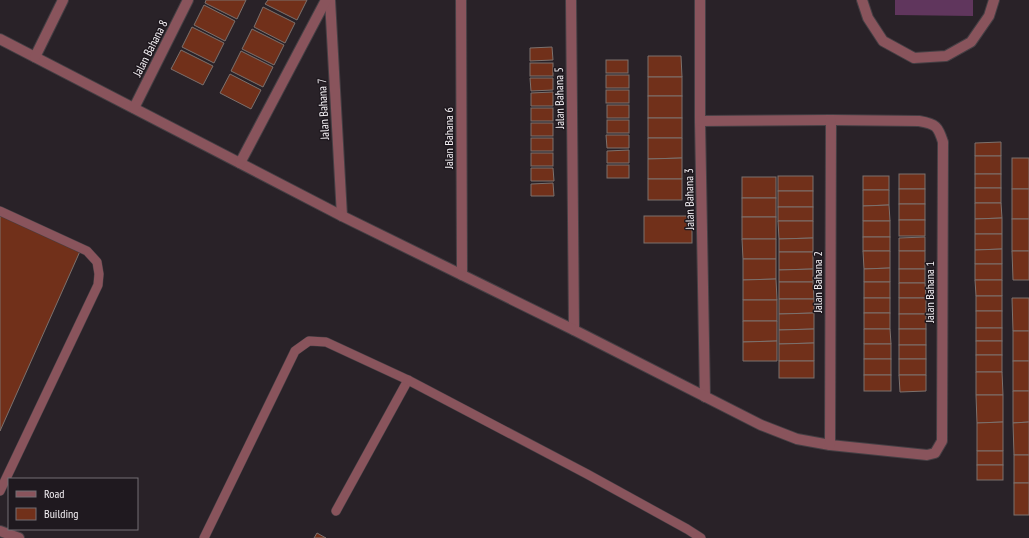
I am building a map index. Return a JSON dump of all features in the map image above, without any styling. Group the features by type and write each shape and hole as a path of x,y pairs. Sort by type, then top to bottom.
{"street":[{"path":"35,57 63,0"},
{"name":"Jalan Bahana 8","path":"134,108 188,0"},
{"path":"240,163 326,0"},
{"name":"Jalan Bahana 7","path":"330,0 342,216"},
{"name":"Jalan Bahana 6","path":"461,0 462,275"},
{"name":"Jalan Bahana 5","path":"571,0 574,330"},
{"name":"Jalan Bahana 3","path":"700,0 700,122 705,397"},
{"path":"862,0 868,18 883,41 914,58 946,56 972,42 988,16 994,0"},
{"path":"0,39 342,216 574,330 760,425 797,439 830,445"},
{"path":"700,122 830,120"},
{"name":"Jalan Bahana 1","path":"830,120 919,121 931,123 939,130 943,142 942,441 935,452 927,455 830,445"},
{"name":"Jalan Bahana 2","path":"830,120 830,445"},
{"path":"0,531 19,538"}],"lane":[{"path":"0,211 87,251 97,262 99,274 98,285 2,481 0,491"},
{"path":"204,538 295,351 309,341 326,342 408,380 587,474 701,538"},
{"path":"336,511 408,380"}],"shaded area":[{"path":"895,0 973,0 973,16 895,15"}],"building":[{"path":"206,0 246,0 237,19 205,3"},
{"path":"268,0 307,0 297,20 265,4"},
{"path":"204,5 235,21 225,41 194,25"},
{"path":"263,7 295,23 285,43 254,27"},
{"path":"192,27 224,43 214,63 182,47"},
{"path":"252,29 284,45 274,65 242,49"},
{"path":"552,47 553,60 530,61 530,48"},
{"path":"181,50 213,66 203,85 171,69"},
{"path":"241,51 273,67 263,87 231,71"},
{"path":"648,56 681,56 682,77 648,77"},
{"path":"606,60 628,60 628,73 606,73"},
{"path":"530,63 553,63 553,76 530,76"},
{"path":"230,74 261,90 251,109 220,93"},
{"path":"606,75 629,75 629,88 606,88"},
{"path":"648,77 682,77 682,96 648,96"},
{"path":"530,78 553,78 553,90 531,91"},
{"path":"606,90 629,90 629,103 606,103"},
{"path":"553,92 553,106 531,106 531,93"},
{"path":"648,96 682,96 682,118 648,118"},
{"path":"607,105 629,105 629,118 607,118"},
{"path":"531,108 553,108 553,121 531,121"},
{"path":"648,118 682,118 682,138 648,138"},
{"path":"607,120 629,120 629,133 607,133"},
{"path":"531,123 553,123 553,136 531,136"},
{"path":"606,135 629,135 629,148 607,148"},
{"path":"531,138 553,138 553,151 531,151"},
{"path":"648,138 682,138 682,158 648,159"},
{"path":"1001,142 1001,156 975,156 975,143"},
{"path":"629,150 629,163 607,163 607,151"},
{"path":"531,153 553,153 553,166 531,166"},
{"path":"975,156 1001,156 1001,174 975,174"},
{"path":"682,158 682,179 648,179 648,159"},
{"path":"1012,158 1029,158 1029,189 1012,189"},
{"path":"607,165 629,165 629,178 607,178"},
{"path":"531,168 553,168 554,181 531,181"},
{"path":"899,174 925,174 925,189 899,189"},
{"path":"975,174 1001,174 1001,188 975,188"},
{"path":"778,176 813,176 813,191 778,191"},
{"path":"863,176 889,176 889,190 863,190"},
{"path":"742,177 776,177 776,198 742,198"},
{"path":"648,179 682,179 682,200 648,200"},
{"path":"553,183 554,196 531,196 531,184"},
{"path":"975,188 1001,188 1001,203 975,203"},
{"path":"899,189 925,189 925,204 899,204"},
{"path":"1012,189 1029,189 1029,219 1012,219"},
{"path":"863,190 889,190 889,205 863,206"},
{"path":"778,191 813,191 813,207 778,207"},
{"path":"742,198 776,198 776,217 742,217"},
{"path":"975,203 1001,203 1002,218 975,219"},
{"path":"899,204 925,204 925,220 899,220"},
{"path":"889,205 890,221 863,221 863,206"},
{"path":"778,207 813,207 813,221 778,221"},
{"path":"0,212 81,249 0,431"},
{"path":"644,216 692,216 692,243 644,243"},
{"path":"742,217 776,217 776,239 742,239"},
{"path":"1002,218 1002,234 975,234 975,219"},
{"path":"1012,219 1029,219 1029,251 1012,251"},
{"path":"899,220 925,220 925,236 899,236"},
{"path":"778,221 813,221 813,238 779,239"},
{"path":"863,221 890,221 890,237 863,237"},
{"path":"975,234 1002,234 1002,249 975,250"},
{"path":"863,237 890,237 890,251 863,251"},
{"path":"925,237 925,251 899,251 899,238"},
{"path":"813,238 813,252 779,252 779,239"},
{"path":"742,239 776,239 776,259 743,259"},
{"path":"1002,249 1002,264 975,264 975,250"},
{"path":"863,251 890,251 890,268 864,269"},
{"path":"899,251 925,251 925,269 899,269"},
{"path":"1012,251 1029,251 1029,280 1013,280"},
{"path":"779,252 813,252 813,269 779,270"},
{"path":"743,259 776,259 776,279 743,280"},
{"path":"975,264 1002,264 1002,280 975,280"},
{"path":"890,268 890,282 864,282 864,269"},
{"path":"813,269 813,282 779,282 779,270"},
{"path":"899,269 925,269 925,283 899,283"},
{"path":"776,279 777,300 743,300 743,280"},
{"path":"975,280 1002,280 1002,296 976,296"},
{"path":"779,282 813,282 814,299 779,299"},
{"path":"864,282 890,282 890,298 864,298"},
{"path":"899,283 925,283 926,298 899,298"},
{"path":"976,296 1002,296 1002,311 976,311"},
{"path":"864,298 890,298 890,313 864,313"},
{"path":"899,298 926,298 926,314 899,314"},
{"path":"1012,298 1029,298 1029,331 1013,331"},
{"path":"779,299 814,299 814,313 779,314"},
{"path":"743,300 777,300 777,321 743,321"},
{"path":"976,311 1002,311 1002,328 976,328"},
{"path":"814,313 814,329 779,330 779,314"},
{"path":"864,313 890,313 890,329 864,329"},
{"path":"899,314 926,314 926,329 899,329"},
{"path":"743,321 777,321 777,341 743,342"},
{"path":"976,328 1002,328 1002,341 976,341"},
{"path":"814,329 814,343 779,344 779,330"},
{"path":"864,329 890,329 891,344 864,344"},
{"path":"899,329 926,329 926,345 899,345"},
{"path":"1013,331 1029,331 1029,361 1013,361"},
{"path":"777,341 777,361 743,361 743,342"},
{"path":"976,341 1002,341 1002,355 976,355"},
{"path":"814,343 814,361 779,361 779,344"},
{"path":"864,344 891,344 891,359 864,359"},
{"path":"899,345 926,345 926,359 899,359"},
{"path":"976,355 1002,355 1002,372 976,372"},
{"path":"864,359 891,359 891,375 864,375"},
{"path":"899,359 926,359 926,375 899,375"},
{"path":"779,361 814,361 814,378 779,378"},
{"path":"1013,361 1029,361 1029,391 1013,391"},
{"path":"976,372 1002,372 1003,395 976,395"},
{"path":"864,375 891,375 891,391 864,391"},
{"path":"899,375 926,375 926,391 900,392"},
{"path":"1013,391 1029,391 1029,422 1013,423"},
{"path":"976,395 1003,395 1003,422 977,423"},
{"path":"1003,422 1003,451 977,451 977,423"},
{"path":"1029,422 1029,455 1014,455 1013,423"},
{"path":"977,451 1003,451 1003,465 977,465"},
{"path":"1014,455 1029,455 1029,483 1014,483"},
{"path":"977,465 1003,465 1003,480 977,480"},
{"path":"1014,483 1029,483 1029,515 1014,515"},
{"path":"317,533 326,538 314,538"}]}
